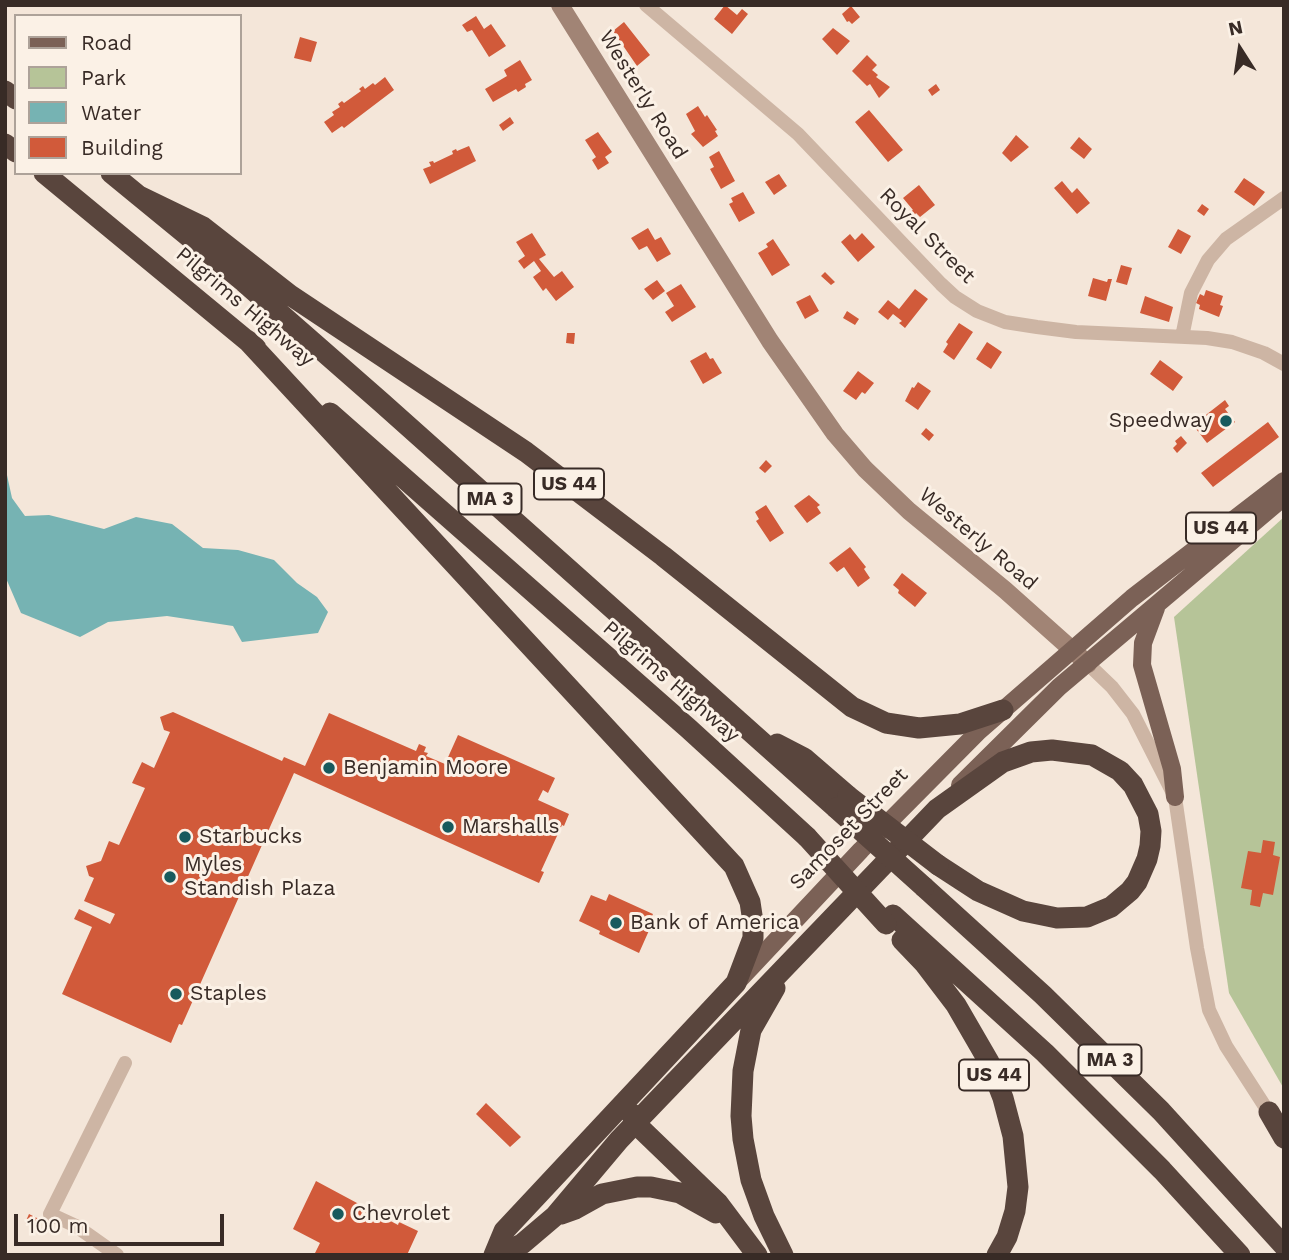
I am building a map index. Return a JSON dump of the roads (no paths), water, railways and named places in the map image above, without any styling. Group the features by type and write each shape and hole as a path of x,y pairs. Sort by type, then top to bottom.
{"highway":[{"name":"Pilgrims Highway","path":"46,175 247,340 680,722 807,837 890,919"},
{"name":"Pilgrims Highway","path":"113,175 244,282 749,729 804,758 842,802"},
{"name":"US 44","path":"139,196 203,227 290,295 526,452 663,556 852,707 886,723 919,729 960,723 1003,710"},
{"path":"247,340 734,866 750,902 753,922 750,951 736,983"},
{"path":"842,802 978,891 1023,911 1057,919 1087,917 1111,907 1130,891 1147,859 1151,831 1143,800 1120,771 1092,755 1072,751 1031,752 1003,762 937,809"},
{"name":"MA 3","path":"842,802 924,887 1043,995 1161,1111 1284,1246"},
{"name":"US 44","path":"783,1255 764,1216 747,1162 742,1128 741,1093 751,1030 789,962 937,809"},
{"name":"US 44","path":"890,919 956,1005 989,1062 1003,1098 1013,1136 1018,1187 1015,1211 998,1255"},
{"name":"MA 3","path":"890,919 1045,1054 1162,1170 1240,1255"},
{"path":"499,1255 522,1244 555,1216 619,1140 789,962"},
{"name":"Samoset Street","path":"494,1255 504,1231 736,983"},
{"path":"625,1103 636,1124 718,1203 757,1255"},
{"path":"1269,1112 1284,1137"},
{"path":"555,1216 615,1190 651,1187 692,1198 734,1226"}],"main road":[{"name":"Samoset Street","path":"736,983 870,840 1003,710 1150,583 1284,481"},
{"name":"US 44","path":"937,809 1013,730 1059,687 1284,497"},
{"path":"1158,604 1143,643 1142,666 1172,768 1175,797"}],"street":[{"name":"Westerly Road","path":"560,5 770,341 835,434 879,483 909,511 1005,590 1088,664 1112,687 1133,714 1175,797 1209,1010 1226,1046 1269,1112"},
{"name":"Royal Street","path":"646,5 798,134 941,284 966,304 989,317 1076,332 1231,342 1264,353 1284,364"},
{"path":"1182,337 1191,293 1208,261 1226,239 1284,198"},
{"path":"117,1255 76,1226 50,1214 125,1063"}],"water":[{"path":"5,466 12,498 25,516 49,515 104,529 136,517 172,524 203,548 238,550 274,560 297,583 317,597 328,612 318,633 242,642 233,626 167,616 108,622 80,637 21,613 5,576"}],"place":[{"name":"Speedway","path":"1226,421"},
{"name":"Benjamin Moore","path":"329,768"},
{"name":"Marshalls","path":"448,827"},
{"name":"Starbucks","path":"185,837"},
{"name":"Myles Standish Plaza","path":"170,877"},
{"name":"Bank of America","path":"616,923"},
{"name":"Staples","path":"176,994"},
{"name":"Chevrolet","path":"338,1214"}]}
